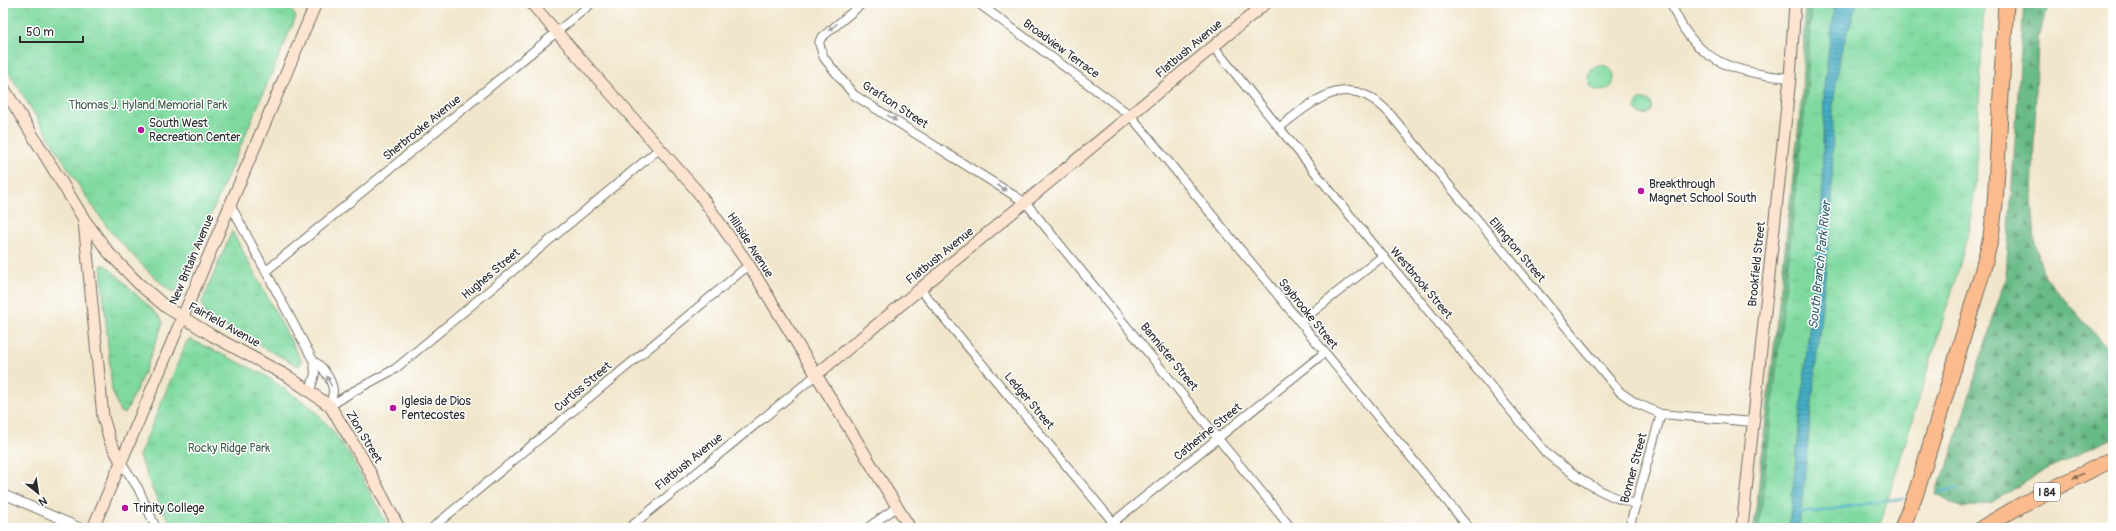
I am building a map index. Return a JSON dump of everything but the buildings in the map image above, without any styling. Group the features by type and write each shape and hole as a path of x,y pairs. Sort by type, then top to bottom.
{"highway":[{"path":"1902,528 1917,490 1988,248 1995,204 2006,3"},
{"path":"1914,528 1996,252 2004,194 2015,3"},
{"name":"I 84","path":"1982,528 2029,501 2113,459"}],"street":[{"name":"New Britain Avenue","path":"93,528 316,3"},
{"name":"Hillside Avenue","path":"531,3 698,192 749,266 910,528"},
{"name":"Sherbrooke Avenue","path":"266,271 592,3"},
{"name":"Grafton Street","path":"864,3 821,38 819,44 824,58 854,95 1026,203"},
{"name":"Broadview Terrace","path":"978,3 1130,115"},
{"name":"Flatbush Avenue","path":"629,528 1026,203 1266,3"},
{"path":"1671,3 1679,22 1692,40 1720,63 1751,74 1790,78"},
{"name":"Brookfield Street","path":"1742,528 1790,78 1795,3"},
{"name":"Westbrook Street","path":"1213,46 1383,256 1546,453 1566,469 1603,493 1618,500 1636,504"},
{"name":"Fairfield Avenue","path":"3,87 84,219 109,253 124,269 152,295 183,317 213,336 270,366 310,391 330,406"},
{"name":"Ellington Street","path":"1280,127 1306,106 1321,98 1340,91 1362,92 1374,98 1390,114 1606,377 1620,392 1636,403 1661,414 1753,422"},
{"name":"Saybrooke Street","path":"1130,115 1469,528"},
{"name":"Hughes Street","path":"330,406 352,392 395,369 659,149"},
{"name":"Bannister Street","path":"1026,203 1291,528"},
{"name":"Zion Street","path":"230,204 314,362 316,374 310,391"},
{"name":"Fairfield Avenue","path":"84,219 103,417 110,441 121,462"},
{"path":"1300,322 1383,256"},
{"name":"Curtiss Street","path":"432,528 749,266"},
{"name":"Ledger Street","path":"920,289 1116,525"},
{"name":"Catherine Street","path":"1106,528 1116,525 1219,438 1324,353"},
{"name":"Zion Street","path":"314,362 321,366 333,390 330,406 361,456 399,528"},
{"name":"Bonner Street","path":"1629,528 1661,414"},
{"path":"121,462 138,488 156,528"},
{"path":"3,494 81,528"},
{"path":"867,528 897,507"}],"green space":[{"name":"Thomas J. Hyland Memorial Park","path":"3,3 286,3 296,17 178,291 170,291 145,268 110,231 81,189 3,63"},
{"path":"1805,3 1835,3 1777,528 1754,528 1802,96"},
{"path":"1811,3 1984,3 1975,187 1969,228 1959,268 1879,528 1759,528 1807,89"},
{"path":"2024,3 2051,3 2041,26 2038,39 2032,196 2035,242 2044,276 2113,355 2113,438 2051,467 1992,502 1962,508 1936,494 1941,477 1947,468 2006,276"},
{"path":"1601,65 1610,69 1614,78 1610,87 1601,91 1592,87 1588,78 1592,69"},
{"path":"1644,99 1651,104 1652,107 1647,114 1644,115 1637,110 1636,107 1641,100"},
{"path":"232,231 301,360 300,365 296,365 209,318 204,312 202,302"},
{"path":"105,264 160,317 163,323 146,368 125,414 120,412 112,390 101,266"},
{"name":"Rocky Ridge Park","path":"190,339 263,374 312,408 332,430 350,455 389,528 173,528 154,493 139,456 187,341"}],"water":[{"name":"South Branch Park River","path":"1835,3 1857,3 1841,52 1833,105 1832,210 1801,510 1799,528 1789,528 1822,200 1824,86"}],"waterway":[{"path":"1940,492 1958,488"},
{"path":"1798,512 1814,512 1904,498"}],"place":[{"name":"South West Recreation Center","path":"141,130"},
{"name":"Breakthrough Magnet School South","path":"1641,191"},
{"name":"Iglesia de Dios Pentecostes","path":"393,408"},
{"name":"Trinity College","path":"125,508"}]}
